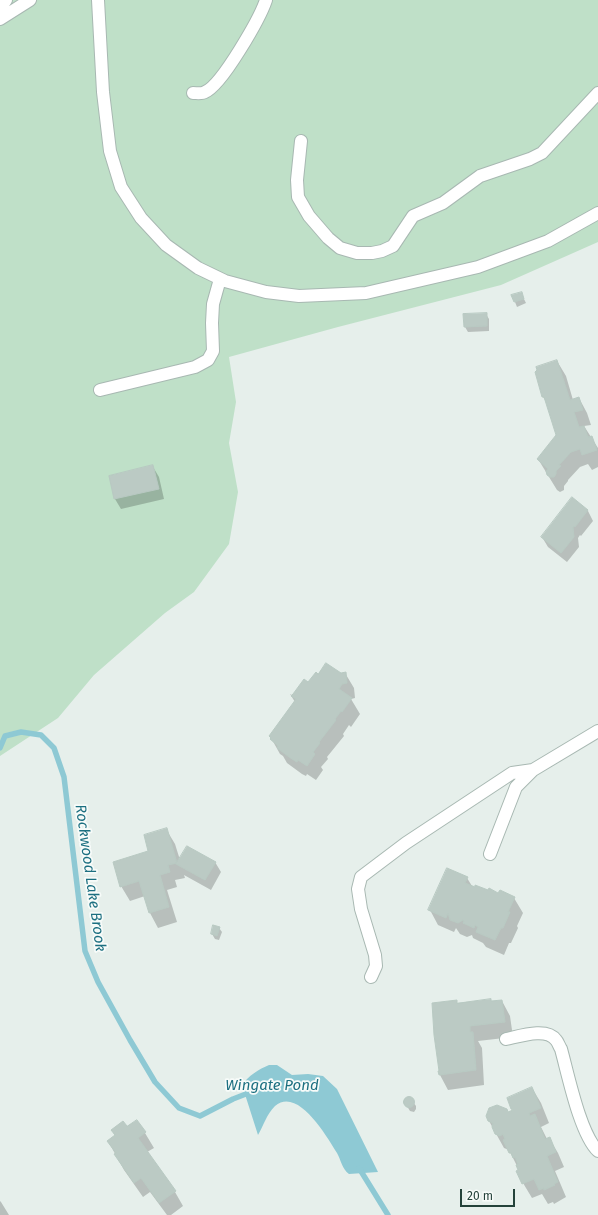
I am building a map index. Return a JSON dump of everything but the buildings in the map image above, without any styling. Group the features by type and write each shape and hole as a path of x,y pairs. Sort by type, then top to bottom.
{"lane":[{"path":"0,9 6,0"},
{"path":"0,18 30,0"},
{"path":"98,0 103,92 110,151 121,187 141,218 166,245 198,268 220,279 266,292 299,296 366,293 478,267 548,241 598,213"},
{"path":"193,93 206,92 218,80 236,56 262,13 266,0"},
{"path":"301,141 297,180 298,198 309,216 328,238 340,248 357,253 372,253 382,251 393,246 412,216 443,203 480,176 530,159 542,153 598,93"},
{"path":"100,390 195,367 208,360 213,351 213,304 220,279"},
{"path":"490,854 516,787 533,770 598,731"},
{"path":"371,977 376,966 375,955 361,909 358,889 361,877 406,843 512,773 533,770"},
{"path":"506,1039 532,1033 547,1033 556,1039 581,1120 592,1146 598,1151"}],"green space":[{"path":"0,0 598,0 598,242 501,285 229,357 236,402 229,443 238,492 229,544 194,592 165,613 94,675 58,718 0,756"}],"water":[{"name":"Wingate Pond","path":"269,1065 277,1065 292,1075 308,1074 323,1076 337,1089 378,1172 349,1174 345,1170 337,1153 319,1126 302,1108 293,1103 284,1102 275,1106 267,1116 258,1135 242,1085 254,1073"}],"waterway":[{"name":"Rockwood Lake Brook","path":"0,748 5,736 21,732 41,735 54,748 64,777 85,951 98,982 155,1082 179,1108 200,1116 233,1099 251,1092"},
{"name":"Rockwood Lake Brook","path":"359,1168 388,1215"}]}
